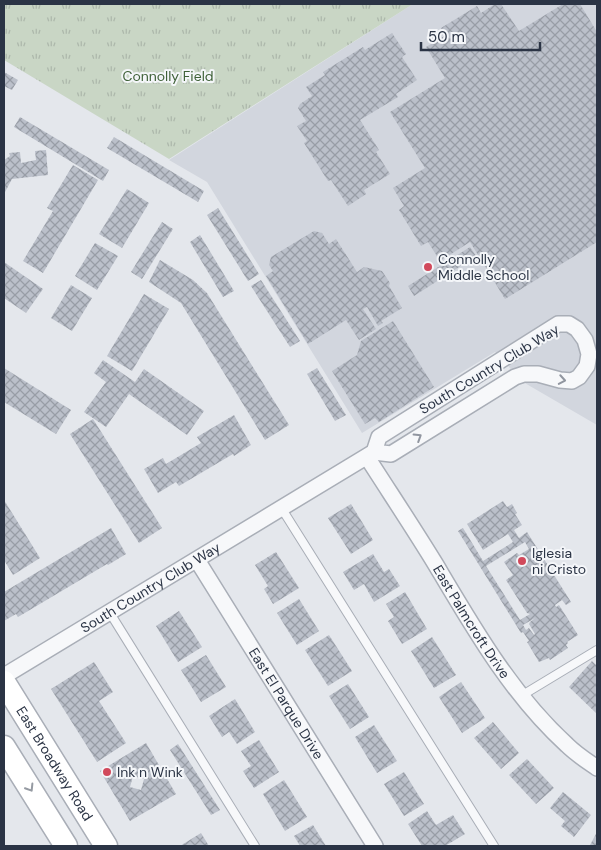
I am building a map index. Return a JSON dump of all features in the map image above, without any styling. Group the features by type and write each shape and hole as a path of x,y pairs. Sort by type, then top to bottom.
{"main road":[{"name":"East Broadway Road","path":"4,682 106,846"},
{"path":"4,747 66,846"}],"street":[{"name":"South Country Club Way","path":"4,676 371,454 391,454 516,377 524,374 538,374 572,381 579,377 587,366 589,354 585,340 577,329 569,324 558,324 379,437 371,454"},
{"name":"East Palmcroft Drive","path":"371,454 422,543 508,680 568,746 597,768"},
{"name":"East El Parque Drive","path":"197,560 375,846"}],"lane":[{"path":"282,509 494,846"},
{"path":"110,613 255,846"},
{"path":"521,696 597,650"}],"shaded area":[{"name":"Connolly Middle School","path":"413,4 597,4 597,425 523,382 495,352 362,433 207,182 169,160"}],"green space":[{"name":"Connolly Field","path":"4,4 413,4 169,159 4,60"}],"building":[{"path":"495,4 501,4 519,31 563,4 580,4 597,32 597,242 505,299 470,242 440,261 428,242 421,246 399,210 404,206 393,188 425,168 390,112 445,78 426,47 446,35 441,28 477,6 481,13"},
{"path":"392,33 406,54 402,57 417,80 396,94 398,97 360,120 379,150 376,152 390,174 364,190 366,194 348,206 331,180 328,181 304,143 307,141 297,126 306,121 298,108 300,104 312,96 306,87 325,75 323,72 363,47 365,50"},
{"path":"4,72 18,80 12,90 4,86"},
{"path":"20,117 109,170 103,181 14,127"},
{"path":"114,137 204,191 198,202 107,148"},
{"path":"46,150 48,175 12,179 4,194 4,160 10,156 9,153 20,152 21,163 36,160 35,151"},
{"path":"73,165 98,180 43,273 23,261 53,211 47,208"},
{"path":"127,189 149,203 122,248 99,234"},
{"path":"218,208 259,274 248,281 207,215"},
{"path":"162,222 173,229 142,279 131,272"},
{"path":"314,231 322,233 329,244 336,239 357,272 364,267 382,271 402,308 381,321 383,323 378,326 367,307 363,309 376,329 359,340 346,320 308,344 266,276 273,271 269,265 271,257"},
{"path":"200,235 234,291 223,297 190,242"},
{"path":"95,243 118,256 97,290 75,276"},
{"path":"470,247 483,266 467,262 414,296 408,286"},
{"path":"160,260 193,280 207,293 289,425 265,440 181,303 149,282"},
{"path":"4,262 43,289 26,313 4,298"},
{"path":"261,280 300,341 290,347 251,286"},
{"path":"71,285 92,298 72,331 51,318"},
{"path":"144,294 169,309 132,371 107,356"},
{"path":"393,321 434,387 379,422 375,418 365,424 332,371 357,355 361,341"},
{"path":"103,360 135,382 144,369 204,411 187,435 129,394 106,427 84,412 106,382 94,373"},
{"path":"4,368 71,410 56,434 4,402"},
{"path":"317,368 346,415 335,421 307,374"},
{"path":"234,415 251,445 179,486 176,482 158,493 144,469 163,458 166,464 201,443 197,437"},
{"path":"93,419 162,528 139,543 70,434"},
{"path":"4,500 40,558 13,575 4,560"},
{"path":"503,501 507,507 512,504 517,513 515,514 522,525 514,530 519,538 527,532 571,602 566,605 562,600 555,605 556,607 559,605 578,635 567,642 568,648 550,660 549,658 539,662 527,642 529,641 523,632 521,633 458,531 463,528 483,561 513,542 508,534 483,550 467,524","holes":["525,542 529,549 519,555 517,553 504,562 513,575 506,580 527,613 530,614 520,620 486,566","535,618 529,624 534,635 529,628 526,630 523,625"]},
{"path":"351,504 373,540 351,554 328,518"},
{"path":"111,528 126,554 18,617 16,614 4,621 4,592"},
{"path":"276,552 299,588 273,604 264,589 268,586 255,565"},
{"path":"373,554 384,572 389,569 400,586 374,602 364,584 354,590 343,572"},
{"path":"405,592 427,629 402,644 388,621 394,617 386,604"},
{"path":"299,599 319,631 297,645 277,613"},
{"path":"179,611 202,647 178,662 156,626"},
{"path":"329,635 352,671 328,686 305,650"},
{"path":"432,637 456,675 434,688 411,651"},
{"path":"206,655 226,687 201,702 181,670"},
{"path":"592,661 597,666 597,714 569,687"},
{"path":"94,662 113,692 99,701 126,743 97,762 51,689"},
{"path":"461,682 485,718 462,733 439,697"},
{"path":"348,684 369,717 350,729 329,696"},
{"path":"235,699 255,732 237,744 229,732 222,737 209,716"},
{"path":"493,722 519,753 501,769 474,738"},
{"path":"374,725 397,761 377,773 355,737"},
{"path":"259,740 279,772 254,788 243,771 251,766 241,751"},
{"path":"146,743 176,794 130,821 100,771","holes":["133,776 144,779 141,790 130,787"]},
{"path":"178,744 220,810 211,815 170,750"},
{"path":"527,759 554,788 536,804 509,775"},
{"path":"404,772 424,804 404,816 384,784"},
{"path":"284,780 307,817 285,831 263,794"},
{"path":"563,792 591,815 574,837 561,826 565,821 550,808"},
{"path":"427,811 436,825 453,815 465,834 445,846 422,846 408,824"},
{"path":"313,825 326,846 300,846 294,836"},
{"path":"597,832 597,846 590,845"},
{"path":"201,833 209,846 180,846"}],"place":[{"name":"Connolly Middle School","path":"428,267"},
{"name":"Iglesia ni Cristo","path":"522,561"},
{"name":"Ink n Wink","path":"107,772"}]}
